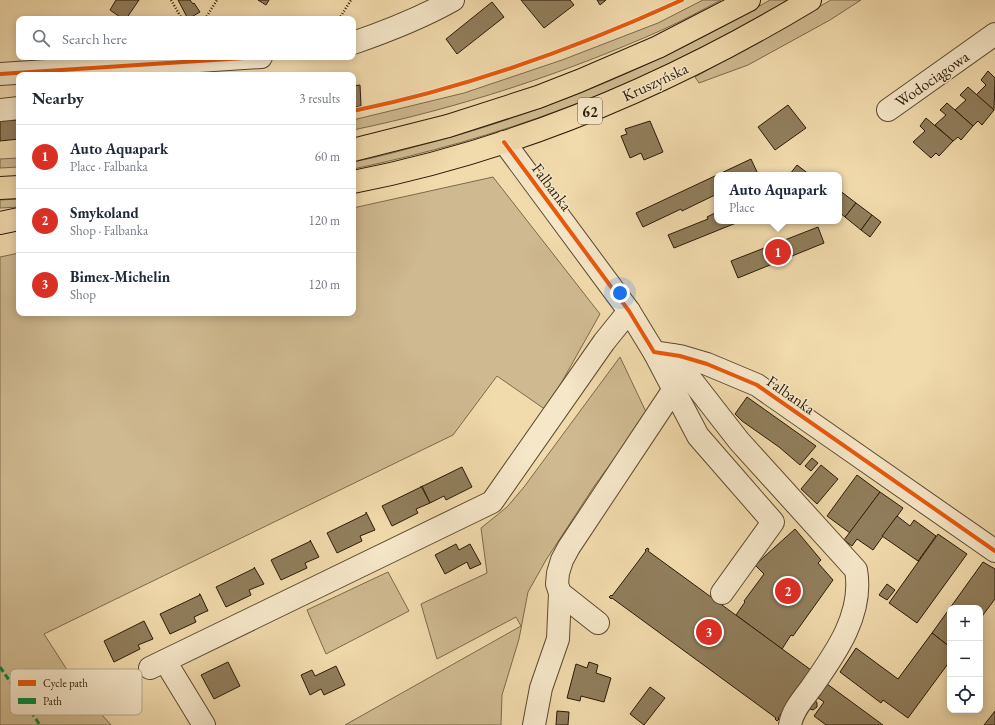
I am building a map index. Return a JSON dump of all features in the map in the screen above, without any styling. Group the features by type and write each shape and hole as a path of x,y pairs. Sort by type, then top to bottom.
{"main road":[{"name":"Kruszyńska","path":"356,149 448,126 545,94 658,47 750,0"},
{"name":"Kruszyńska","path":"356,181 447,160 504,142 600,107 656,83 721,50 810,0"},
{"path":"0,220 16,219"},
{"path":"0,223 16,220"}],"street":[{"path":"356,41 392,29 439,8 453,0"},
{"name":"Wodociągowa","path":"888,110 995,34"},
{"path":"75,72 113,71 229,60"},
{"path":"0,74 16,74"},
{"path":"0,110 16,108"},
{"name":"Falbanka","path":"504,142 629,311 663,354 707,364 757,385 995,551"},
{"path":"204,725 158,664 492,502 604,342 629,311"},
{"path":"663,354 674,389 698,436 774,522 722,593"},
{"path":"663,354 739,441 856,570 858,580 857,598 851,620 833,656 795,711 790,725"},
{"path":"534,725 541,688 558,640 560,593 557,584 558,573 562,560 569,547 674,389"},
{"path":"560,593 598,623"}],"path":[{"path":"170,0 180,16"},
{"path":"207,16 217,0"},
{"path":"341,16 351,0"}],"shaded area":[{"path":"703,0 721,0 662,30 549,75 432,111 356,129 356,119 464,93 562,60 658,23"},
{"path":"770,0 788,0 679,59 594,97 487,135 407,157 356,168 356,161 393,153 477,129 564,99 648,64 730,23"},
{"path":"831,0 861,0 830,20 748,65 699,83 695,77"},
{"path":"16,158 16,167 0,168 0,159"},
{"path":"493,177 600,314 546,410 497,376 453,435 44,634 66,669 10,669 10,715 102,715 111,725 0,725 0,257 16,254 16,316 356,316 356,207"},
{"path":"16,199 16,207 0,208 0,200"},
{"path":"620,357 647,414 595,485 546,560 528,592 519,639 502,695 501,725 345,725 521,626 516,617 437,659 421,604 487,573 481,528 507,507 524,487"},
{"path":"388,572 409,611 326,654 307,610"}],"building":[{"path":"116,0 139,0 128,16 119,16 110,10"},
{"path":"178,0 190,0 200,12 193,16 186,16"},
{"path":"258,0 269,0 266,5"},
{"path":"521,0 570,0 574,5 544,28"},
{"path":"597,0 606,0 600,5"},
{"path":"492,2 504,17 457,54 446,39"},
{"path":"988,71 995,78 994,110 976,95 986,85 981,80"},
{"path":"360,85 361,106 356,107 356,86"},
{"path":"968,87 994,110 982,125 978,121 973,126 955,110 966,100 960,95"},
{"path":"947,103 973,126 961,140 958,137 953,141 935,125 946,115 940,110"},
{"path":"788,105 806,128 775,150 758,127"},
{"path":"926,118 953,141 939,156 936,153 931,158 913,142 925,131 920,126"},
{"path":"16,120 16,139 0,141 0,121"},
{"path":"650,121 663,152 644,160 641,153 630,158 621,136 627,134 625,129"},
{"path":"751,159 757,172 723,172"},
{"path":"797,165 806,172 792,172"},
{"path":"714,176 714,195 682,211 681,209 643,227 636,213"},
{"path":"842,192 856,203 845,217 842,214"},
{"path":"856,203 872,215 861,230 845,217"},
{"path":"714,214 714,224 734,224 674,248 668,235 708,219 707,217"},
{"path":"872,215 881,222 870,237 861,230"},
{"path":"818,227 824,243 738,278 731,261"},
{"path":"747,397 816,446 800,465 735,414"},
{"path":"812,458 818,463 811,471 805,466"},
{"path":"821,465 838,479 817,504 801,489"},
{"path":"462,467 472,487 446,500 444,496 430,503 422,486"},
{"path":"857,475 880,492 850,533 827,516"},
{"path":"421,486 430,503 416,509 418,513 392,526 382,506"},
{"path":"880,492 903,508 873,550 857,539 852,546 844,540"},
{"path":"366,512 375,530 360,536 362,541 337,553 327,533 366,514"},
{"path":"897,516 910,526 914,520 936,536 918,561 882,536"},
{"path":"795,529 821,560 818,563 833,580 782,649 736,615 745,602 744,601 764,574 755,565"},
{"path":"938,534 967,554 917,623 889,603"},
{"path":"311,541 319,557 305,563 307,568 281,580 271,560"},
{"path":"456,544 459,550 470,544 481,564 470,569 467,562 445,574 435,555"},
{"path":"647,548 649,549 648,551 811,670 777,721 775,719 776,718 609,597 611,595 612,596"},
{"path":"983,562 995,569 995,599 983,615 983,605 952,605"},
{"path":"255,568 264,584 249,590 251,595 226,607 216,587"},
{"path":"887,584 895,590 887,600 879,595"},
{"path":"200,594 208,611 194,617 196,622 170,634 160,614 200,595"},
{"path":"947,612 947,645 932,633"},
{"path":"144,621 153,639 138,645 140,649 114,662 104,641"},
{"path":"932,633 947,645 947,665 908,718 883,700 881,703 840,672 856,648 898,679"},
{"path":"228,662 240,686 214,699 201,675"},
{"path":"589,662 598,665 596,673 611,678 604,702 581,696 580,701 567,698 576,664 587,668"},
{"path":"336,666 345,685 324,695 321,689 310,695 301,675 312,670 315,676"},
{"path":"823,681 883,725 826,725 814,716 824,702 814,695"},
{"path":"650,687 665,698 644,725 630,714"},
{"path":"815,700 817,707 813,710 807,707"},
{"path":"557,711 569,712 568,725 556,725"},
{"path":"995,711 995,725 984,725"}],"marked path":[{"path":"0,667 10,682"},
{"path":"33,715 40,725"}],"cycle path":[{"path":"356,110 437,91 520,65 642,18 682,0"},
{"path":"31,72 215,60"},
{"path":"0,74 16,73"},
{"path":"504,142 629,311 654,352 680,356 707,364 757,385 995,551"}],"place":[{"name":"Auto Aquapark","path":"778,252"},
{"name":"Smykoland","path":"788,591"},
{"name":"Bimex-Michelin","path":"709,632"}]}
